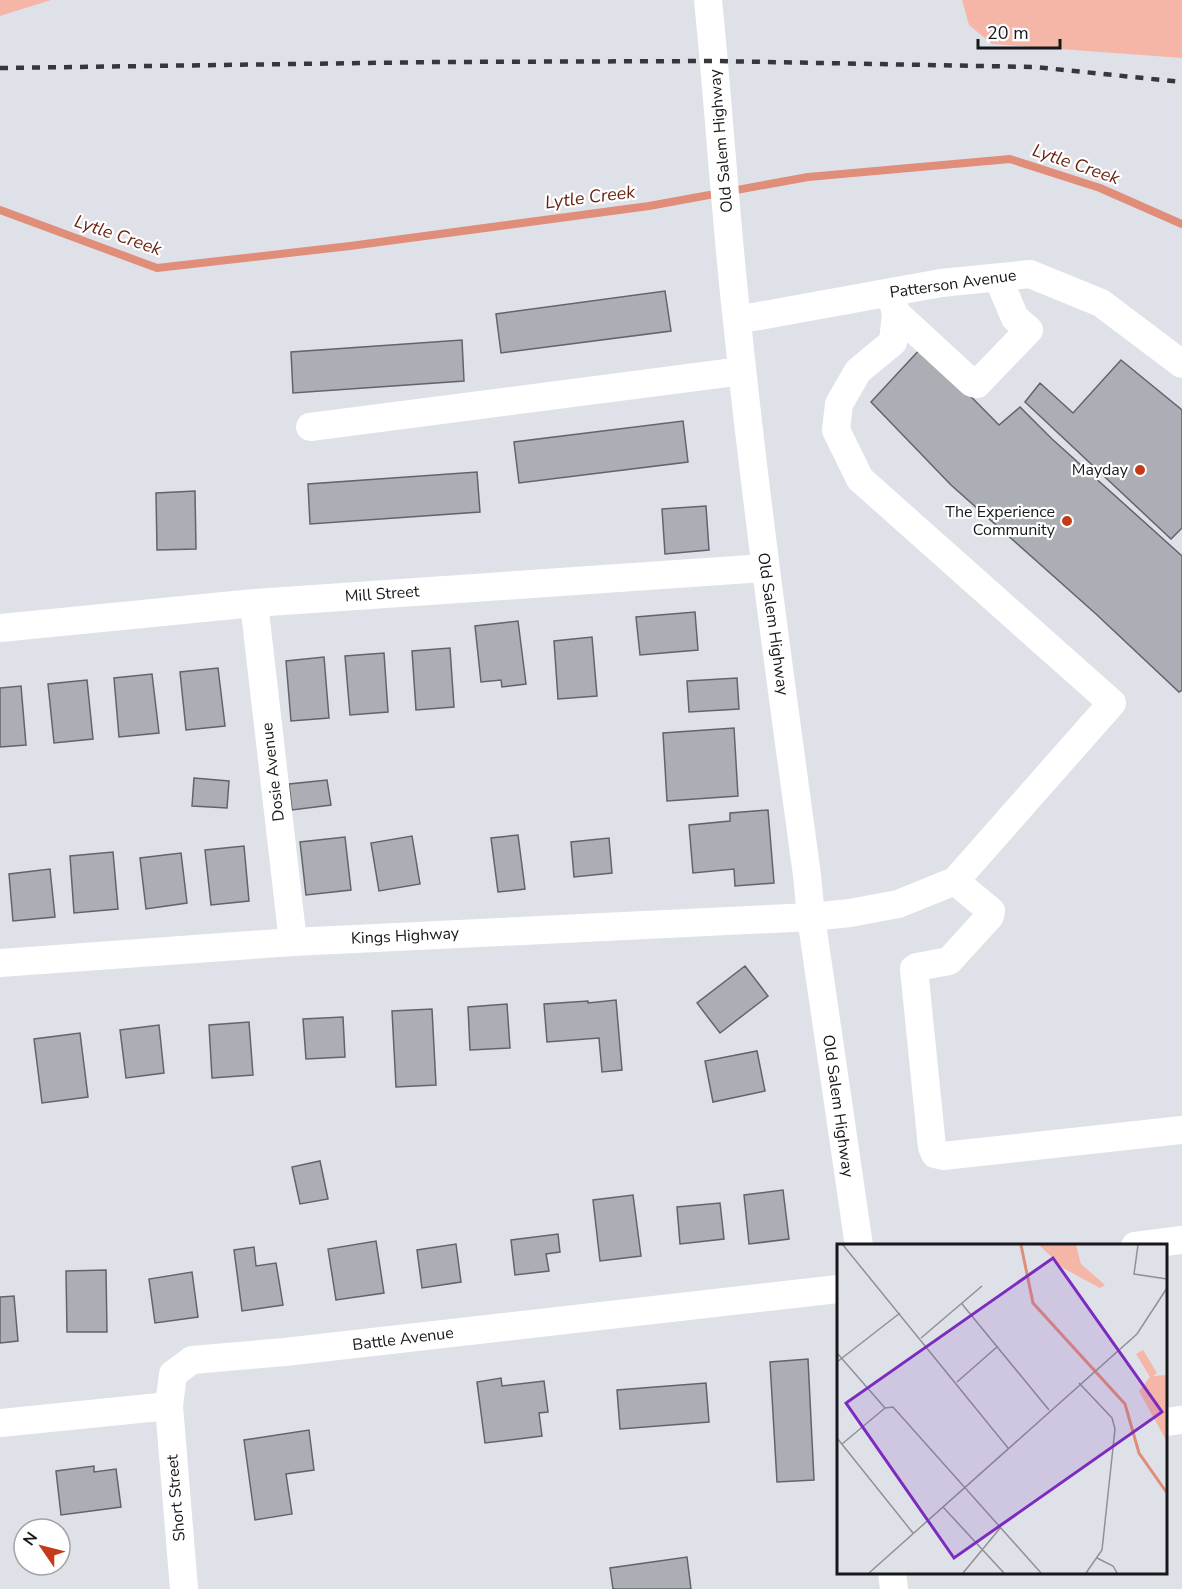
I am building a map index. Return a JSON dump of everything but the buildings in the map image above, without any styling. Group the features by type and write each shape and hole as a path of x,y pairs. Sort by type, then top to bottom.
{"street":[{"name":"Old Salem Highway","path":"708,0 736,320 765,568 811,917 859,1244"},
{"name":"Patterson Avenue","path":"736,320 893,303 941,283 1030,274 1101,303 1182,364"},
{"path":"893,303 972,383 977,384 1029,330 1015,318 998,278"},
{"path":"893,303 893,342 858,371 840,404 836,430 860,479 1112,703 955,881 991,911 990,916 949,961 914,969 932,1148 935,1154 942,1156 1182,1130"},
{"path":"310,427 742,371"},
{"name":"Mill Street","path":"0,628 254,603 765,568"},
{"name":"Dosie Avenue","path":"254,603 293,942"},
{"name":"Kings Highway","path":"0,963 293,942 850,914 898,904 955,881"},
{"path":"1144,1244 1182,1240"},
{"name":"Battle Avenue","path":"169,1406 173,1374 192,1360 285,1352 837,1289"},
{"path":"0,1423 169,1406"},
{"name":"Short Street","path":"169,1406 184,1589"},
{"path":"1167,1422 1182,1420"},
{"path":"892,1574 894,1589"}],"shaded area":[{"path":"0,0 51,0 0,16"},
{"path":"962,0 1182,0 1182,58 992,44 969,25"}],"waterway":[{"name":"Lytle Creek","path":"0,210 157,268 350,246 649,206 808,177 1010,159 1100,188 1182,224"}],"railway":[{"path":"0,68 715,61 1035,67 1182,82"}],"place":[{"name":"Mayday","path":"1140,470"},
{"name":"The Experience Community","path":"1067,521"}]}
